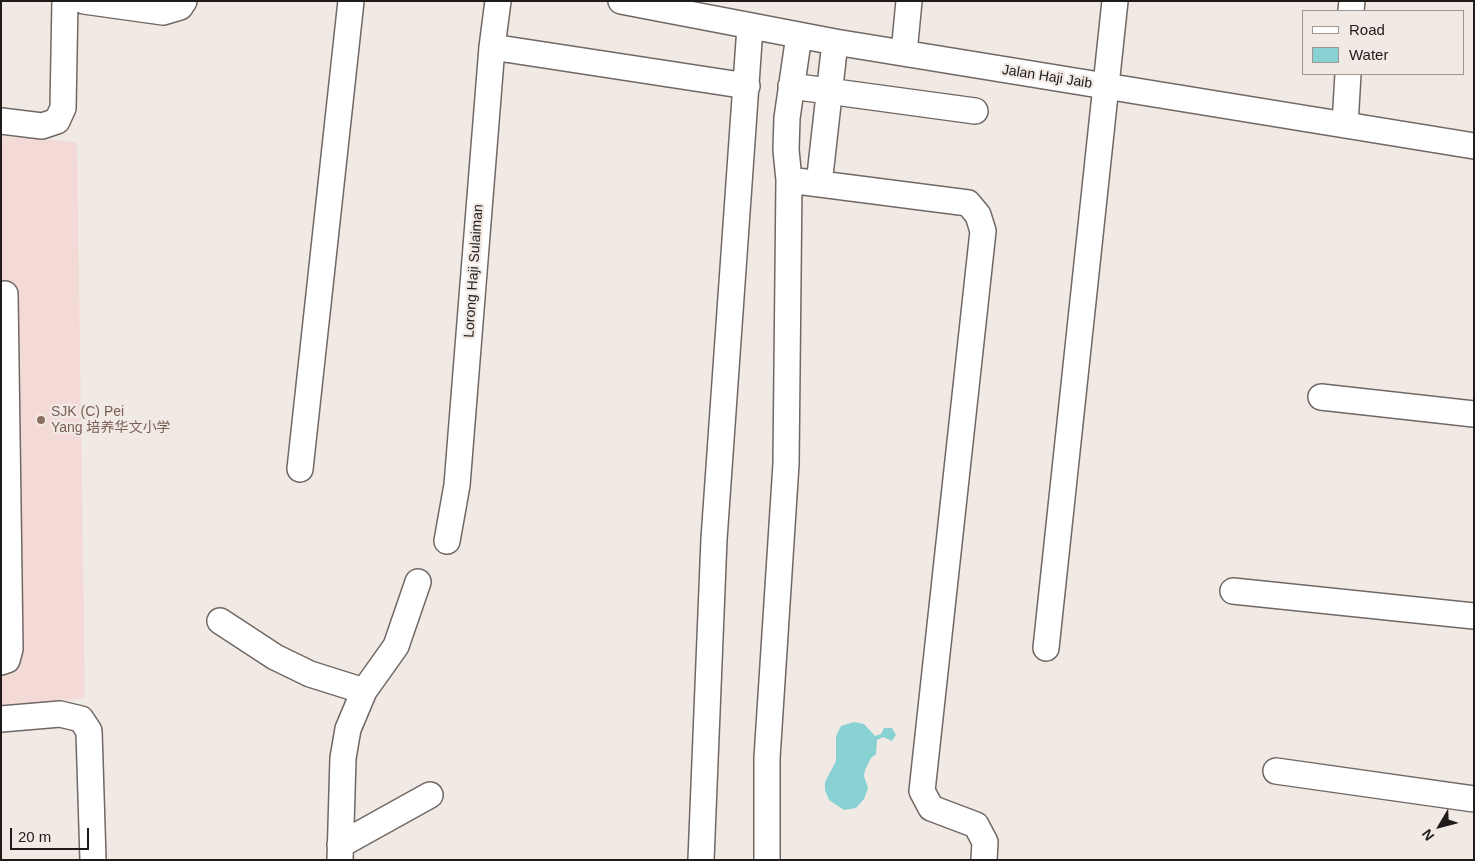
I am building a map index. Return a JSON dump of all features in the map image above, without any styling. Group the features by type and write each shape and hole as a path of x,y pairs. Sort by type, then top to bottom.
{"street":[{"path":"1,121 42,126 57,121 63,108 65,1"},
{"path":"84,1 163,12 180,7 184,1"},
{"path":"300,469 351,1"},
{"name":"Lorong Haji Sulaiman","path":"448,541 457,485 492,47 498,1"},
{"name":"Jalan Haji Jaib","path":"621,1 835,42 1474,146"},
{"path":"904,53 909,1"},
{"path":"1046,648 1104,86 1115,1"},
{"path":"701,860 714,540 750,27"},
{"path":"767,860 767,758 786,464 789,180 786,150 791,86 799,35"},
{"path":"819,184 835,42"},
{"path":"492,47 746,86"},
{"path":"1346,125 1348,75"},
{"path":"791,86 975,112"},
{"path":"789,180 968,203 978,215 983,231 922,791 931,808 976,825 985,842 984,860"},
{"path":"1,662 7,660 10,649 5,294"},
{"path":"1321,397 1474,414"},
{"path":"340,852 343,758 348,729 364,691 396,646 418,582"},
{"path":"1233,591 1474,616"},
{"path":"220,621 275,657 310,674 364,691"},
{"path":"1,719 60,714 81,719 89,731 93,860"},
{"path":"1276,770 1474,799"},
{"path":"340,852 430,795"}],"shaded area":[{"name":"SJK (C) Pei Yang 培养华文小学","path":"1,136 77,142 85,698 1,708"}],"water":[{"path":"854,722 864,724 875,736 881,734 884,728 892,728 896,735 892,741 883,737 877,740 876,754 871,758 865,770 864,776 868,788 864,799 856,808 844,810 829,800 825,790 825,782 836,761 836,736 841,726"}],"place":[{"name":"SJK (C) Pei Yang 培养华文小学","path":"41,420"}]}
